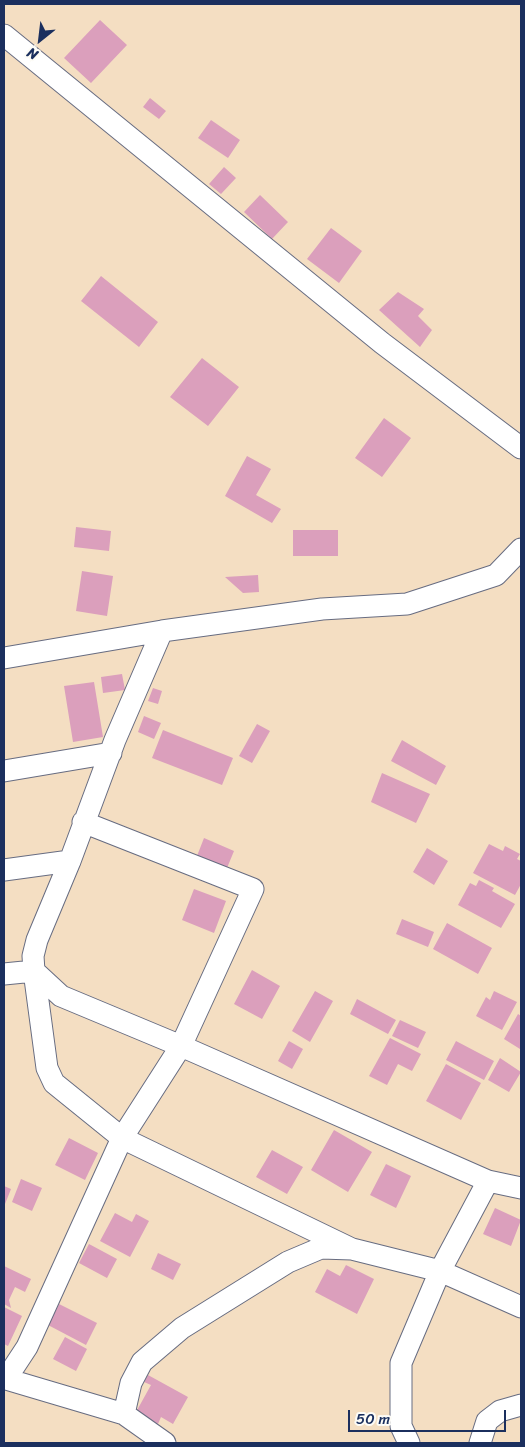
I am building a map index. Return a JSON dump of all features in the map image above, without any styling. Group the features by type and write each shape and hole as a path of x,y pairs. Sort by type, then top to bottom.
{"street":[{"path":"4,35 382,343 521,448"},
{"path":"4,658 162,631 322,609 407,604 496,575 521,549"},
{"path":"162,631 83,822 70,861 36,940 33,956 34,971 47,1068 54,1082 122,1138 352,1249"},
{"path":"4,771 111,753"},
{"path":"83,822 253,889 181,1046 122,1138 27,1347 5,1379 124,1414 165,1443"},
{"path":"4,870 70,861"},
{"path":"4,974 34,971 61,996 181,1046 488,1181 521,1188"},
{"path":"409,1443 401,1426 401,1363 440,1270 488,1181"},
{"path":"124,1414 131,1383 142,1362 182,1328 288,1262 321,1248 352,1249 440,1270 521,1307"},
{"path":"480,1443 487,1422 500,1412 521,1405"}],"building":[{"path":"100,20 127,45 91,83 64,58"},
{"path":"150,98 166,111 159,119 143,107"},
{"path":"211,120 240,140 228,158 198,138"},
{"path":"224,167 236,178 221,194 209,184"},
{"path":"260,195 288,222 272,239 244,212"},
{"path":"331,228 362,251 339,283 307,259"},
{"path":"101,276 158,322 139,347 81,301"},
{"path":"398,292 424,309 418,316 432,330 420,347 379,310"},
{"path":"202,358 239,387 208,426 170,397"},
{"path":"384,418 411,438 382,477 355,458"},
{"path":"247,456 271,469 256,495 281,509 272,523 225,496"},
{"path":"76,527 111,531 109,551 74,547"},
{"path":"293,530 338,530 338,556 293,556"},
{"path":"82,571 113,576 107,616 76,611"},
{"path":"258,575 259,592 243,593 225,577"},
{"path":"122,674 125,690 103,693 101,677"},
{"path":"94,682 103,737 73,742 64,686"},
{"path":"153,688 162,691 158,704 148,701"},
{"path":"144,716 161,723 154,739 138,732"},
{"path":"257,724 270,731 252,763 239,756"},
{"path":"163,730 233,758 222,785 152,758"},
{"path":"402,740 446,766 436,785 391,761"},
{"path":"382,773 430,794 416,823 371,802"},
{"path":"204,838 234,851 227,868 197,856"},
{"path":"489,844 503,851 505,846 520,854 517,859 521,861 521,884 515,895 473,873"},
{"path":"427,848 448,861 434,885 413,872"},
{"path":"479,880 494,888 492,891 515,904 501,928 458,905 470,883 476,886"},
{"path":"194,889 226,901 214,933 182,920"},
{"path":"402,919 434,932 428,947 396,934"},
{"path":"447,923 492,948 478,974 433,949"},
{"path":"252,970 280,986 262,1019 234,1004"},
{"path":"315,991 333,1001 310,1042 292,1031"},
{"path":"494,991 517,1002 502,1030 476,1016 486,997 490,1000"},
{"path":"357,999 396,1020 388,1034 350,1014"},
{"path":"518,1014 521,1016 520,1049 504,1039"},
{"path":"400,1020 426,1032 418,1048 392,1036"},
{"path":"390,1038 421,1054 412,1071 398,1064 387,1085 369,1076"},
{"path":"289,1041 303,1049 292,1069 278,1061"},
{"path":"456,1041 494,1061 484,1080 446,1060"},
{"path":"500,1058 521,1072 509,1092 488,1080"},
{"path":"446,1064 481,1083 461,1120 426,1101"},
{"path":"334,1130 372,1152 348,1192 311,1170"},
{"path":"69,1138 98,1153 85,1180 55,1165"},
{"path":"272,1150 303,1167 287,1194 256,1177"},
{"path":"386,1164 411,1176 396,1208 370,1195"},
{"path":"21,1179 42,1188 32,1211 12,1202"},
{"path":"4,1186 11,1189 5,1204 4,1203"},
{"path":"495,1208 521,1220 511,1246 483,1234"},
{"path":"115,1213 132,1222 136,1214 149,1221 130,1257 100,1241"},
{"path":"89,1244 117,1259 107,1278 79,1263"},
{"path":"158,1253 181,1264 173,1280 151,1269"},
{"path":"346,1265 374,1279 357,1314 315,1292 327,1269 340,1276"},
{"path":"4,1266 31,1279 25,1292 15,1287 9,1300 11,1308 4,1304"},
{"path":"59,1304 97,1323 86,1345 48,1325"},
{"path":"4,1307 22,1316 8,1346 4,1344"},
{"path":"65,1337 87,1349 76,1371 53,1359"},
{"path":"148,1375 188,1397 173,1424 161,1417 158,1424 136,1412 151,1385 144,1382"}]}
